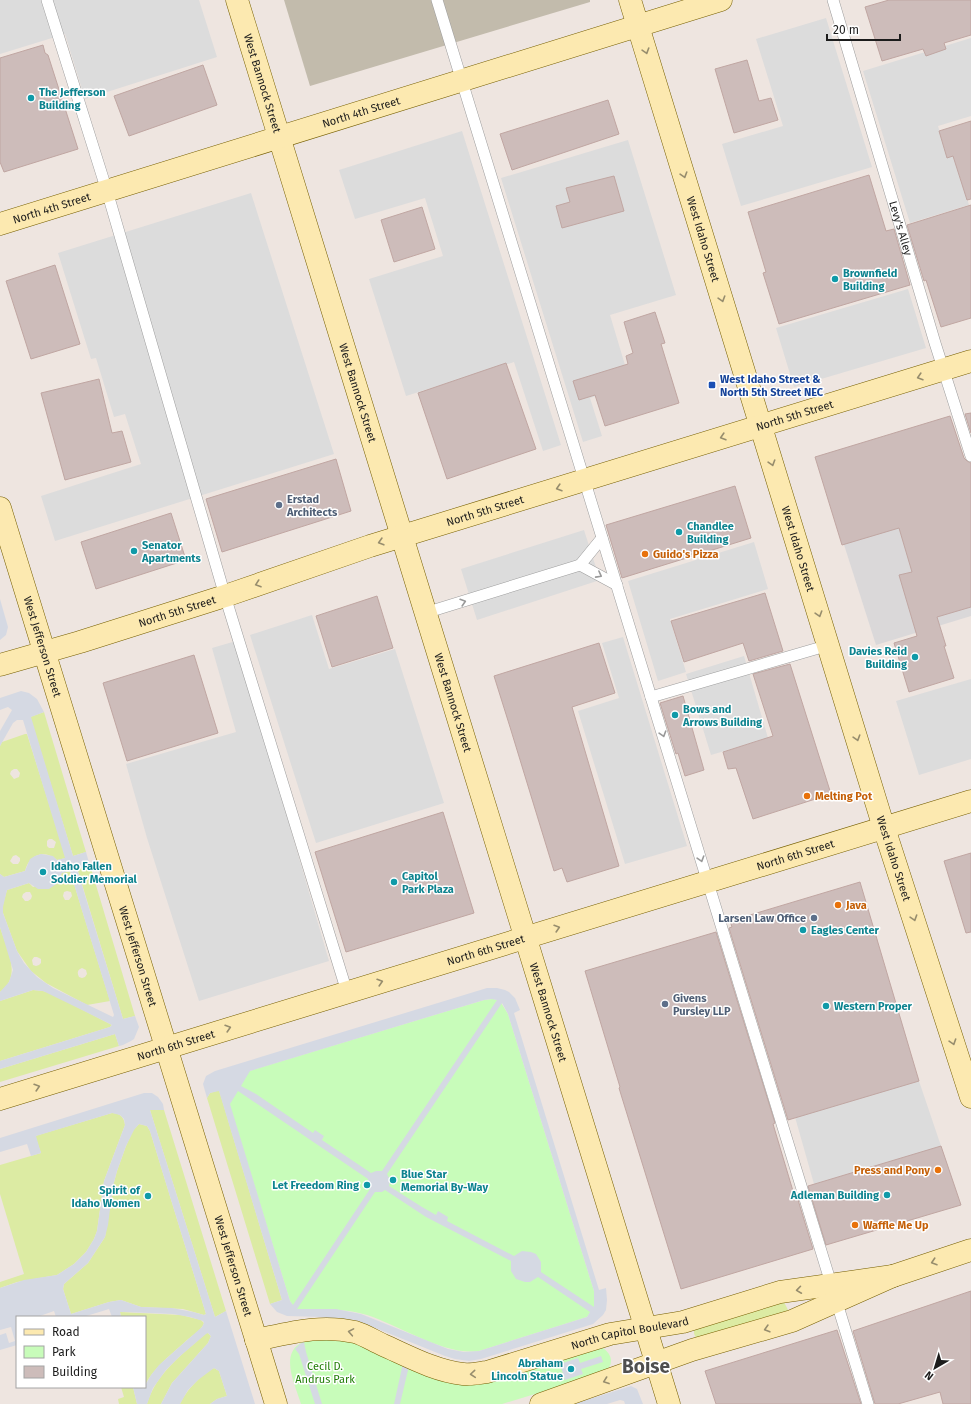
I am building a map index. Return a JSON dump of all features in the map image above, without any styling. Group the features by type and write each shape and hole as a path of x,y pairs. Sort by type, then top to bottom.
{"street":[{"name":"West Bannock Street","path":"237,0 669,1404"},
{"name":"West Idaho Street","path":"630,0 884,828 971,1096"},
{"name":"North 4th Street","path":"0,224 721,0"},
{"name":"North 5th Street","path":"0,665 80,642 225,596 370,546 971,361"},
{"name":"West Jefferson Street","path":"0,508 276,1404"},
{"name":"North 6th Street","path":"0,1098 971,801"},
{"name":"North Capitol Boulevard","path":"256,1340 292,1332 322,1328 356,1332 414,1359 464,1375 487,1372 610,1334 683,1322 780,1292 834,1293 893,1276 971,1250"},
{"name":"North Capitol Boulevard","path":"541,1404 692,1350 792,1321 834,1293"}],"lane":[{"path":"47,0 107,191 225,596 347,992"},
{"path":"437,0 868,1404"},
{"name":"Levy's Alley","path":"833,0 971,456"},
{"path":"425,612 580,565 602,538"},
{"path":"580,565 617,585"},
{"path":"651,697 829,645"}],"shaded area":[{"path":"0,0 199,0 217,57 85,99 65,34 0,54"},
{"path":"284,0 590,0 590,2 310,86"},
{"path":"826,18 872,167 741,206 722,144 783,126 756,39"},
{"path":"971,38 971,116 938,126 947,157 954,155 969,205 910,223 863,71"},
{"path":"462,131 561,445 543,451 514,362 406,396 369,279 443,256 425,198 355,219 339,170"},
{"path":"628,140 676,295 610,315 631,385 590,398 602,436 583,442 501,178"},
{"path":"251,193 334,454 55,541 41,496 141,464 125,414 114,417 96,358 91,359 58,253"},
{"path":"908,289 926,348 794,387 776,328"},
{"path":"817,460 971,501 971,616 876,645"},
{"path":"584,530 600,580 477,620 461,569"},
{"path":"754,542 768,589 670,619 686,672 658,681 628,581"},
{"path":"0,599 8,627 6,635 0,640"},
{"path":"312,615 329,669 395,649 444,803 316,843 250,635"},
{"path":"623,637 687,846 625,864 578,711 619,698 602,643"},
{"path":"236,641 329,961 199,1001 147,838 126,764 236,732 212,648"},
{"path":"744,656 768,738 711,755 686,674"},
{"path":"971,679 971,759 919,775 896,701"},
{"path":"21,691 29,693 37,699 44,712 31,717 73,856 86,852 90,865 77,869 123,1019 135,1016 139,1027 134,1039 123,1045 119,1046 115,1034 0,1069 0,1061 110,1027 112,1025 43,991 33,990 0,1001 0,992 9,982 13,970 0,927 0,874 4,877 25,871 30,859 41,854 53,856 57,860 65,858 23,720 17,720 13,723 0,746 0,731 12,710 8,707 0,710 0,698","holes":["70,871 114,1015 113,1017 53,988 37,977 24,963 17,951 3,913 7,890 29,883 38,889 49,889 58,883 62,873"]},
{"path":"487,988 497,988 509,992 515,998 520,1010 514,1013 599,1290 606,1288 606,1310 603,1315 593,1324 481,1359 469,1361 445,1356 355,1320 287,1316 277,1312 270,1304 282,1300 219,1091 210,1093 207,1098 203,1084 206,1076 215,1071","holes":["484,1000 497,1000 382,1171 371,1173 322,1140 324,1136 315,1130 313,1133 256,1094 241,1086 250,1071","502,1003 508,1014 594,1291 594,1307 541,1272 541,1262 536,1254 522,1251 514,1256 447,1221 448,1217 438,1211 436,1215 389,1186 390,1180 387,1174","238,1091 368,1179 370,1189 293,1305 290,1301 230,1104","385,1190 426,1217 511,1261 511,1271 516,1279 530,1282 538,1277 590,1312 587,1317 479,1351 464,1352 448,1349 361,1314 336,1309 297,1309 375,1192 382,1192"]},
{"path":"919,1081 941,1146 814,1184 795,1117"},
{"path":"144,1093 152,1093 158,1097 163,1104 164,1110 150,1110 215,1317 226,1311 255,1404 210,1404 217,1399 227,1396 219,1371 214,1368 188,1390 180,1404 161,1404 172,1383 208,1343 211,1336 208,1333 166,1370 153,1388 147,1404 137,1404 133,1388 146,1388 146,1384 159,1365 202,1327 204,1323 203,1321 190,1317 173,1314 120,1312 121,1316 112,1316 109,1309 86,1316 56,1316 54,1311 40,1316 16,1316 16,1345 0,1350 0,1335 6,1333 9,1343 15,1341 11,1327 0,1330 0,1288 24,1280 57,1275 74,1264 86,1252 94,1239 97,1231 104,1181 125,1125 124,1119 120,1115 112,1113 36,1136 41,1153 31,1156 27,1144 0,1152 0,1138","holes":["139,1124 147,1126 150,1131 206,1314 204,1315 172,1308 141,1307 121,1300 109,1302 71,1314 63,1289 64,1284 88,1263 105,1237 113,1186 117,1171 126,1146 134,1130"]},
{"path":"304,1342 322,1404 315,1404 299,1354 295,1349"},
{"path":"601,1356 603,1362 581,1369 583,1374 565,1380 560,1364 578,1358 580,1363"},
{"path":"403,1363 409,1366 400,1404 394,1404"},
{"path":"631,1386 637,1389 643,1404 625,1404 624,1401 620,1400 607,1404 574,1404"}],"green space":[{"path":"44,712 86,852 73,856 30,717"},
{"path":"27,734 66,858 57,860 48,855 38,855 30,861 25,871 4,877 0,874 0,746 2,742","holes":["14,769 17,769 20,773 19,777 14,779 10,774","52,839 56,842 54,848 49,848 47,846 47,841","16,855 20,858 18,864 13,864 10,861 13,856"]},
{"path":"90,865 135,1016 123,1019 77,868"},
{"path":"70,871 110,1001 87,1005 46,983 31,971 17,951 3,913 3,904 7,890 29,883 33,887 60,878 61,873","holes":["30,892 32,896 31,899 25,901 22,897 23,894","64,892 71,892 72,896 69,900 65,900 63,896","34,957 37,957 41,959 41,963 36,966 33,965 32,960","82,968 86,970 87,974 85,977 79,977 79,970"]},
{"path":"0,927 9,952 12,970 11,978 0,992"},
{"path":"33,990 50,993 112,1025 110,1027 0,1061 0,1001"},
{"path":"493,999 500,1001 508,1014 594,1291 594,1307 587,1317 479,1351 452,1349 437,1345 380,1320 350,1311 332,1309 297,1309 290,1301 223,1084 226,1078 484,1000"},
{"path":"115,1034 119,1046 0,1082 0,1069"},
{"path":"219,1090 282,1300 270,1304 207,1098 210,1093"},
{"path":"150,1110 164,1110 226,1311 215,1317"},
{"path":"112,1113 121,1116 125,1125 104,1181 97,1231 86,1252 74,1264 57,1275 17,1282 0,1288 0,1282 24,1274 0,1194 0,1165 41,1153 35,1136"},
{"path":"139,1124 147,1126 150,1131 206,1314 204,1315 183,1309 141,1307 121,1300 109,1302 71,1314 63,1289 64,1284 88,1263 105,1237 113,1186 117,1171 133,1130"},
{"path":"784,1302 788,1310 786,1313 696,1338 694,1334 695,1328"},
{"path":"120,1312 181,1315 201,1320 204,1323 198,1331 162,1362 146,1384 146,1316 121,1316"},
{"path":"206,1333 211,1336 208,1343 172,1383 161,1404 147,1404 151,1393 164,1373"},
{"name":"Cecil D. Andrus Park","path":"318,1339 342,1340 353,1343 432,1375 603,1348 609,1354 611,1363 604,1373 502,1404 301,1404 291,1370 291,1354 296,1347 303,1342"},
{"path":"214,1368 219,1371 227,1396 217,1399 210,1404 180,1404 194,1383"},
{"path":"121,1388 133,1388 137,1404 119,1404 118,1399 124,1397"}],"building":[{"path":"889,0 971,0 971,35 944,43 946,49 926,56 923,49 882,61 865,7"},
{"name":"The Jefferson Building","path":"43,45 45,53 48,55 78,149 4,172 0,162 0,58"},
{"path":"747,60 759,101 771,98 778,120 734,133 715,69"},
{"path":"203,65 217,105 129,136 114,96"},
{"path":"608,100 619,134 512,170 500,134"},
{"path":"971,121 971,199 967,200 953,156 947,158 939,131"},
{"path":"869,175 886,231 894,229 910,285 779,324 763,273 766,272 748,212"},
{"path":"614,176 624,211 562,228 556,206 570,202 566,188"},
{"path":"971,205 971,318 941,327 926,280 924,281 907,225"},
{"path":"422,207 435,249 394,262 381,220"},
{"path":"55,265 80,344 31,359 6,281"},
{"path":"655,312 665,343 661,344 679,403 605,426 595,395 579,400 573,381 628,364 626,356 633,353 624,322"},
{"path":"506,363 536,449 447,479 418,393"},
{"path":"99,379 112,433 122,431 131,462 65,480 41,393"},
{"path":"971,413 971,433 965,414"},
{"path":"950,416 964,458 971,463 971,607 937,617 954,678 909,692 894,643 917,636 899,575 912,572 899,528 842,545 815,457"},
{"name":"Erstad Architects","path":"336,459 351,511 222,552 206,499"},
{"name":"Chandlee Building","path":"735,486 751,538 622,578 606,525"},
{"name":"Senator Apartments","path":"171,513 186,560 96,589 81,542"},
{"path":"765,593 783,651 749,661 743,643 684,662 671,621"},
{"path":"377,596 393,648 332,667 316,616"},
{"path":"599,643 615,693 572,707 619,866 567,882 562,868 554,871 494,676"},
{"path":"194,655 218,733 127,761 103,683"},
{"path":"790,664 831,794 753,819 736,768 728,769 723,752 773,736 753,674"},
{"path":"683,696 704,770 685,776 678,753 676,754 660,703"},
{"name":"Capitol Park Plaza","path":"443,812 474,913 346,952 315,852"},
{"path":"971,853 971,932 966,933 944,861"},
{"path":"860,882 919,1081 788,1120 729,928 732,927 730,921"},
{"path":"716,932 775,1123 773,1124 793,1191 795,1190 813,1249 681,1289 619,1088 620,1087 585,971"},
{"name":"Adleman Building","path":"941,1146 961,1205 826,1245 808,1186"},
{"path":"971,1291 971,1404 943,1404 940,1392 898,1404 875,1404 853,1331"},
{"path":"837,1330 861,1404 716,1404 705,1371"}],"place":[{"name":"The Jefferson Building","path":"31,98"},
{"name":"Brownfield Building","path":"835,279"},
{"name":"West Idaho Street & North 5th Street NEC","path":"712,385"},
{"name":"Erstad Architects","path":"279,505"},
{"name":"Chandlee Building","path":"679,532"},
{"name":"Senator Apartments","path":"134,551"},
{"name":"Guido's Pizza","path":"645,554"},
{"name":"Davies Reid Building","path":"915,657"},
{"name":"Bows and Arrows Building","path":"675,715"},
{"name":"Melting Pot","path":"807,796"},
{"name":"Idaho Fallen Soldier Memorial","path":"43,872"},
{"name":"Capitol Park Plaza","path":"394,882"},
{"name":"Java","path":"838,905"},
{"name":"Larsen Law Office","path":"814,918"},
{"name":"Eagles Center","path":"803,930"},
{"name":"Givens Pursley LLP","path":"665,1004"},
{"name":"Western Proper","path":"826,1006"},
{"name":"Press and Pony","path":"938,1170"},
{"name":"Blue Star Memorial By-Way","path":"393,1180"},
{"name":"Let Freedom Ring","path":"367,1185"},
{"name":"Adleman Building","path":"887,1195"},
{"name":"Spirit of Idaho Women","path":"148,1196"},
{"name":"Waffle Me Up","path":"855,1225"},
{"name":"Abraham Lincoln Statue","path":"571,1369"}],"district":[{"name":"Boise","path":"646,1366"}]}
